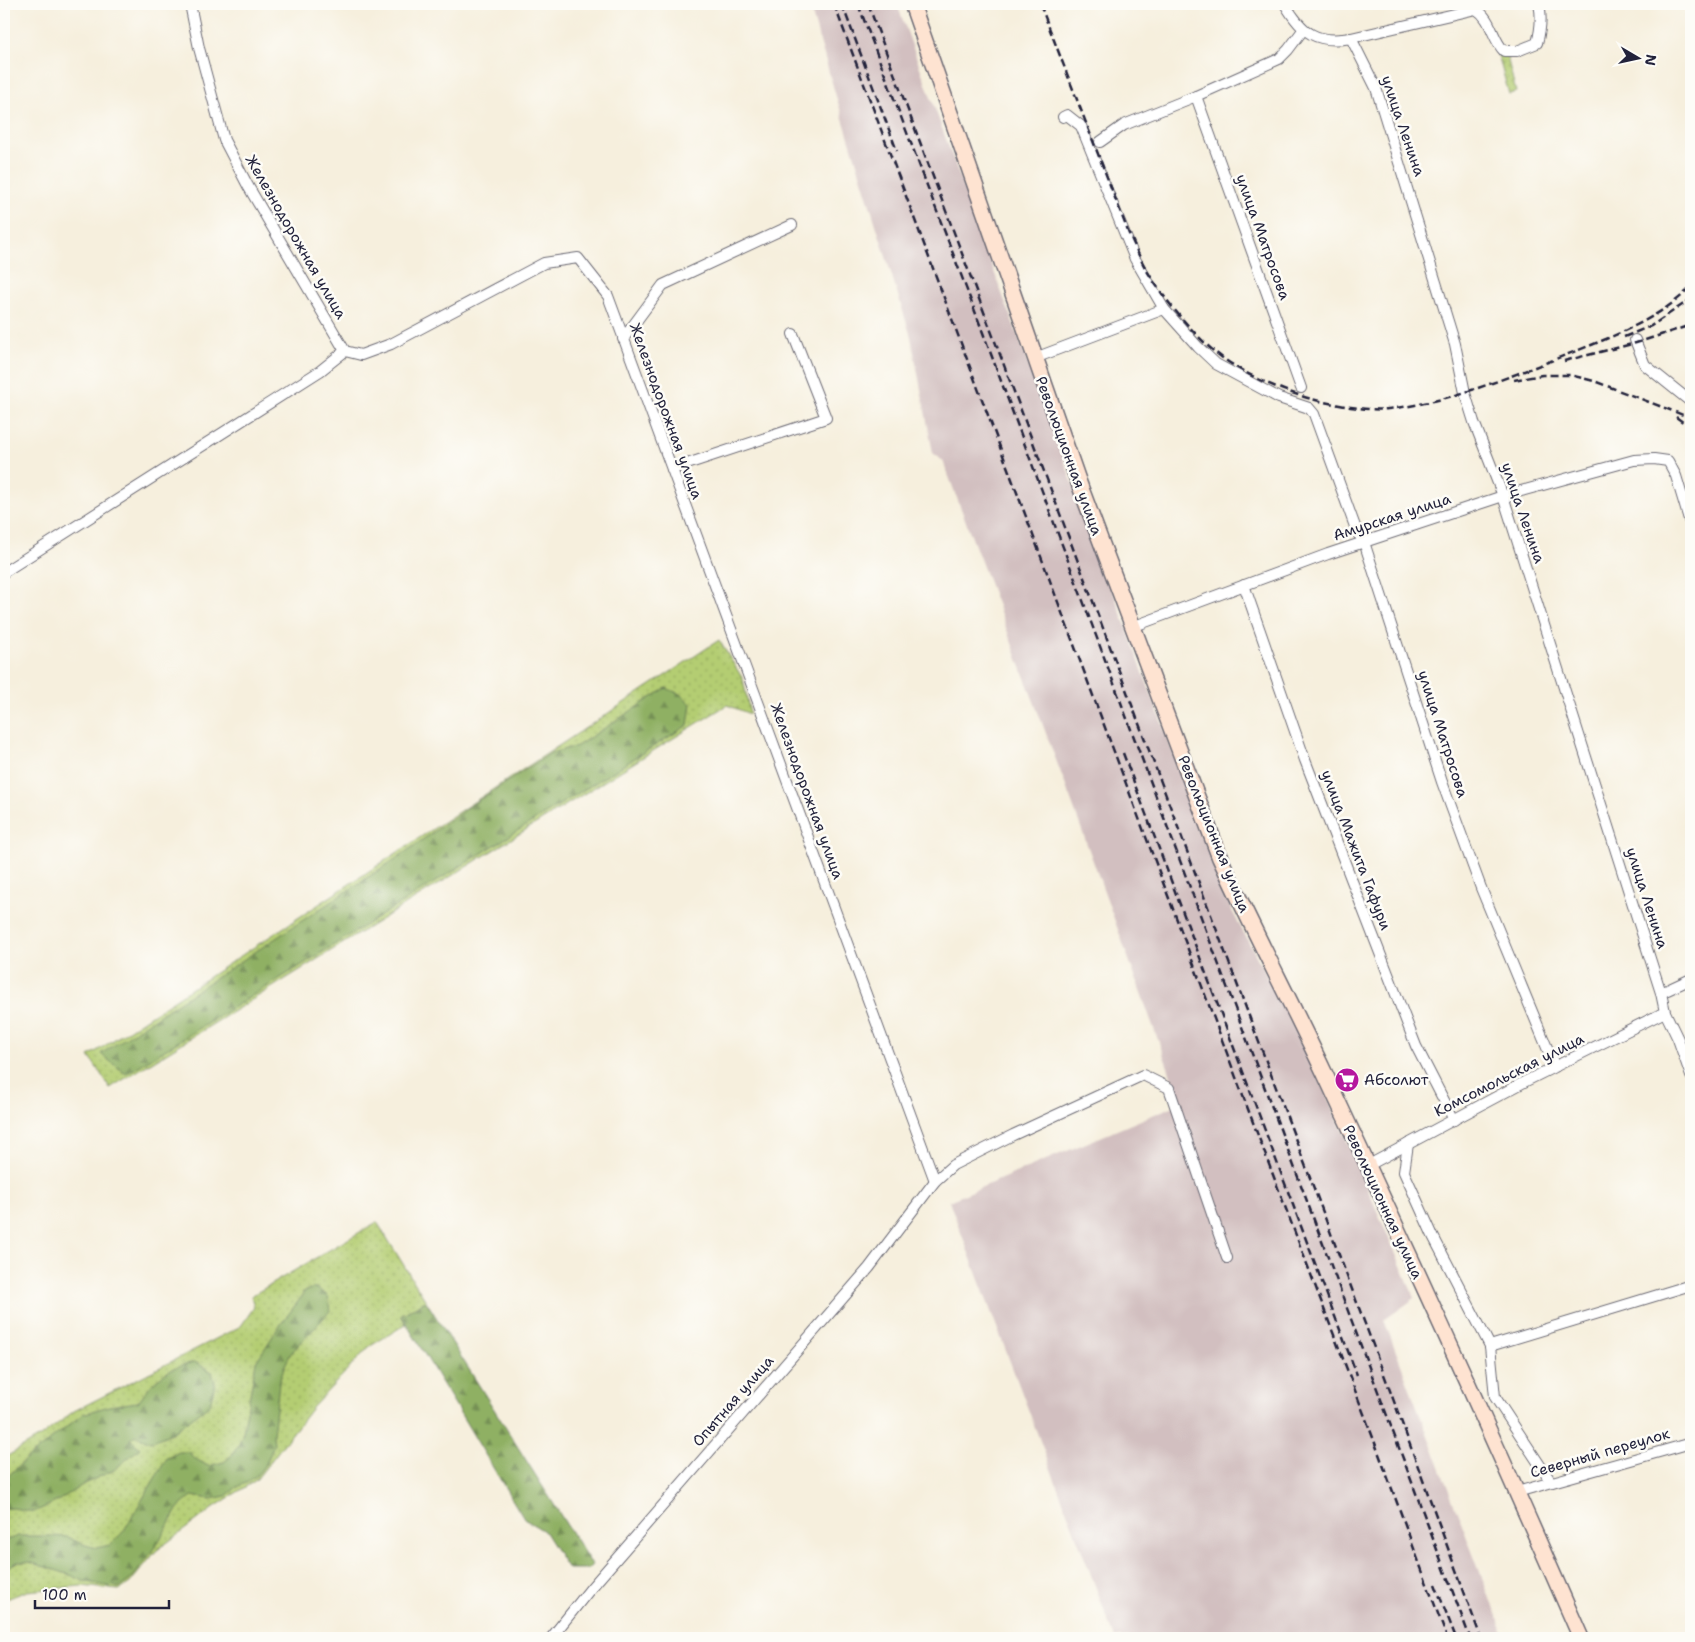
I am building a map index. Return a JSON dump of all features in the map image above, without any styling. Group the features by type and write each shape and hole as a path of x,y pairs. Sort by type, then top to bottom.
{"main road":[{"name":"Революционная улица","path":"912,4 1080,486 1220,858 1323,1070 1517,1492 1581,1638"}],"street":[{"name":"Железнодорожная улица","path":"190,4 199,48 224,140 248,186 345,350 362,355 391,344 544,263 578,258 608,296 936,1181"},
{"path":"1285,4 1303,30 1311,35 1337,40 1476,7 1484,14 1498,45 1504,51 1517,51 1537,42 1540,32 1541,13 1538,4"},
{"path":"1100,142 1124,125 1196,96 1279,59 1303,30"},
{"name":"улица Ленина","path":"1351,38 1376,88 1455,344 1465,393 1474,422 1503,496 1661,993 1665,1012 1678,1039 1691,1076"},
{"name":"улица Матросова","path":"1196,96 1301,388"},
{"path":"1035,358 1164,309 1135,259 1081,126 1067,115 1063,117"},
{"path":"623,339 663,285 792,225"},
{"name":"улица Матросова","path":"1164,309 1216,364 1278,398 1309,408 1314,414 1357,532 1364,542 1442,782 1474,870 1555,1067"},
{"path":"672,469 826,418 793,334"},
{"path":"1635,340 1645,364 1691,402"},
{"path":"4,572 312,376 345,350"},
{"name":"Амурская улица","path":"1132,627 1364,542 1503,496 1634,460 1654,459 1668,461 1676,476 1691,526"},
{"name":"улица Мажита Гафури","path":"1244,585 1305,760 1405,1018 1416,1046 1454,1120"},
{"path":"1661,993 1691,979"},
{"name":"Комсомольская улица","path":"1367,1166 1555,1067 1665,1012"},
{"name":"Опытная улица","path":"551,1638 591,1588 869,1268 936,1181 953,1165 1143,1075 1169,1088 1227,1258"},
{"path":"1408,1144 1404,1172 1433,1236 1490,1346 1495,1396 1551,1482"},
{"path":"1490,1346 1691,1285"},
{"name":"Северный переулок","path":"1517,1492 1691,1443"}],"shaded area":[{"path":"809,4 897,4 1000,288 1231,909 1310,1057 1415,1298 1384,1320 1505,1638 1115,1638 949,1201 1181,1103 1064,781 943,461 933,453 911,337"}],"green space":[{"path":"1506,53 1516,92 1509,94 1498,55"},
{"path":"719,640 743,679 750,714 727,705 110,1088 89,1056"},
{"path":"666,688 680,694 691,704 688,725 126,1074 101,1054 397,858 470,806 551,753 577,746"},
{"path":"377,1222 426,1301 401,1315 406,1324 369,1347 312,1408 256,1480 216,1506 156,1551 130,1583 119,1590 81,1586 27,1591 4,1600 4,1458 40,1437 74,1411 241,1326 254,1307 251,1296"},
{"path":"313,1288 328,1296 330,1311 291,1353 284,1367 279,1383 273,1435 274,1444 267,1462 258,1474 226,1496 211,1499 192,1496 178,1508 159,1541 137,1572 120,1587 84,1581 29,1562 17,1562 4,1569 4,1541 18,1536 67,1537 96,1548 110,1545 123,1532 167,1458 179,1452 190,1452 192,1457 208,1466 224,1462 233,1454 243,1432 256,1362 278,1328 303,1295 303,1292"},
{"path":"426,1301 592,1565 588,1569 568,1569 544,1531 524,1519 401,1315"},
{"path":"195,1362 212,1372 215,1383 210,1404 172,1433 150,1442 136,1435 130,1439 140,1448 114,1470 84,1484 56,1502 34,1512 13,1508 4,1509 4,1480 25,1460 83,1414 109,1406 138,1402 156,1381 169,1371"}],"railway":[{"path":"834,4 1447,1638"},
{"path":"842,4 897,151"},
{"path":"858,4 979,322 1470,1638"},
{"path":"868,4 1385,1377 1481,1638"},
{"path":"1040,4 1129,234 1147,271 1174,309 1207,345 1246,373 1278,388 1324,402 1364,409 1388,409 1430,402 1489,384 1624,331 1660,312 1691,287"},
{"path":"1624,337 1651,326 1691,299"},
{"path":"1564,361 1636,343 1691,325"},
{"path":"1514,380 1542,375 1570,375 1594,381 1691,418"},
{"path":"1676,417 1691,428"},
{"path":"1123,753 1357,1375"},
{"path":"1435,1584 1456,1638"}],"place":[{"name":"Абсолют","path":"1347,1080"}]}
